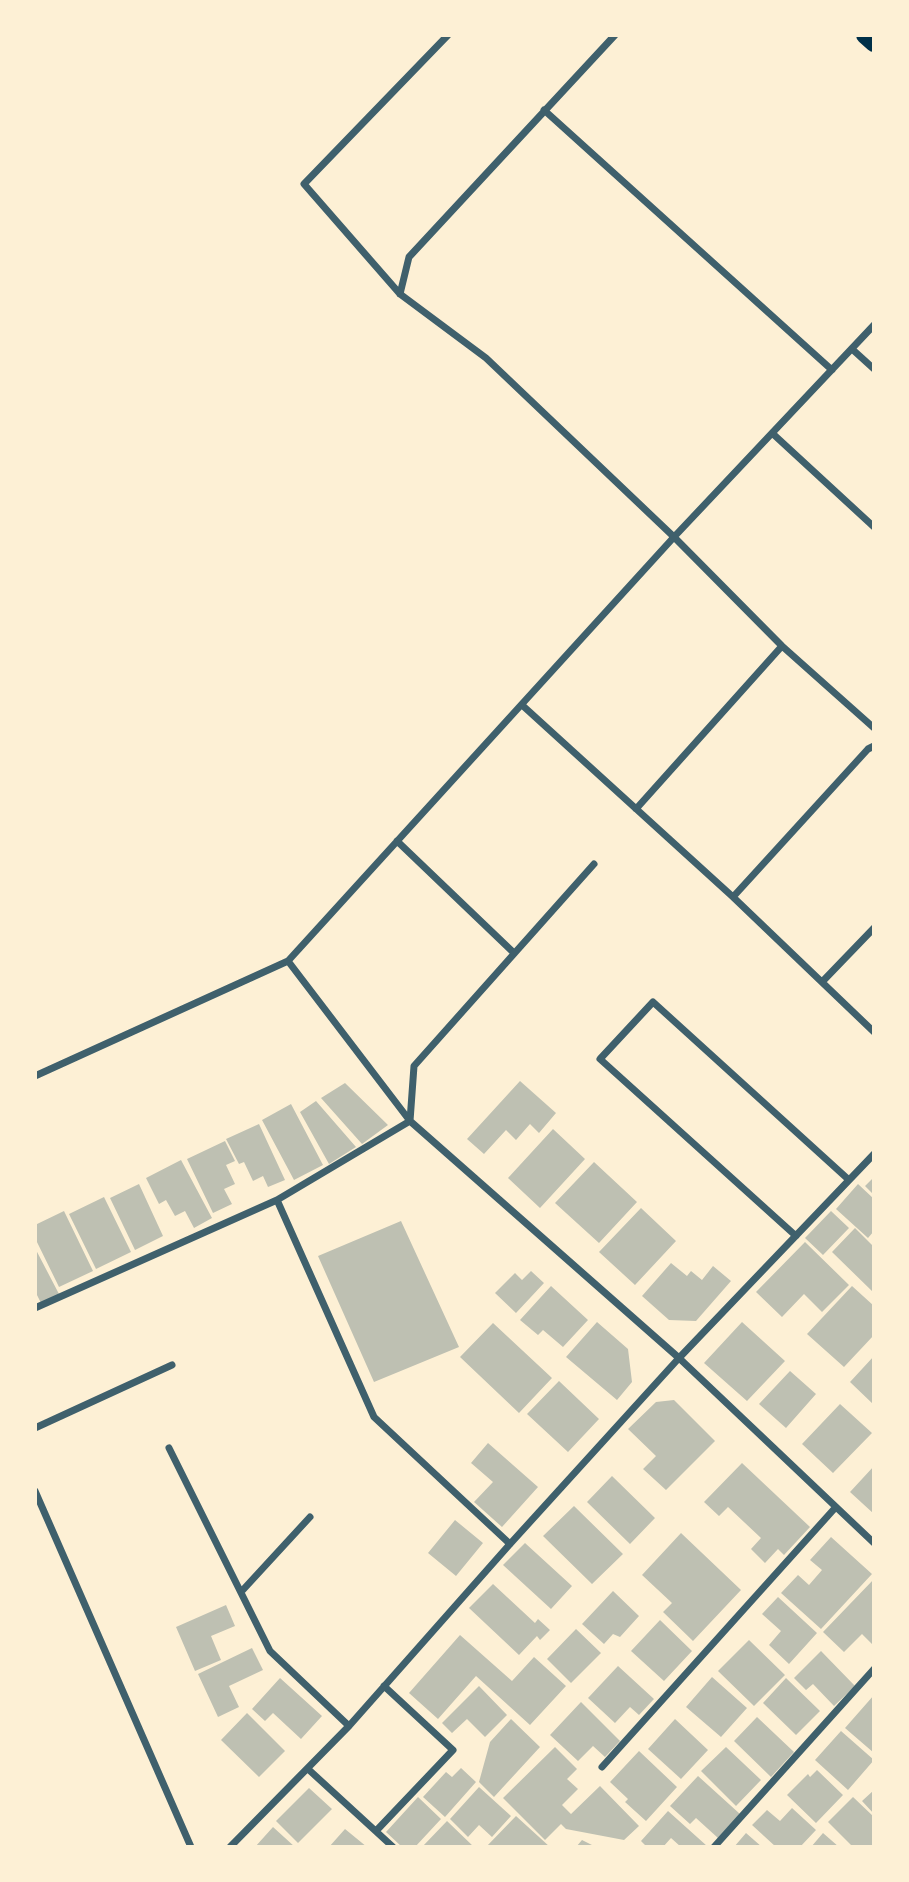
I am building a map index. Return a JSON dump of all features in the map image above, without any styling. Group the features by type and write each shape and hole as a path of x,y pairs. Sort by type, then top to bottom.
{"main road":[{"path":"865,35 874,43"}],"street":[{"path":"448,35 303,184 400,294 486,358 674,537 782,646 874,728"},
{"path":"400,294 410,257 615,35"},
{"path":"544,110 832,370"},
{"path":"35,1076 288,961 674,537 874,325"},
{"path":"852,349 874,369"},
{"path":"772,433 874,527"},
{"path":"636,809 782,646"},
{"path":"522,705 733,897 874,1032"},
{"path":"733,897 868,749 874,746"},
{"path":"397,841 514,953"},
{"path":"410,1121 414,1066 594,864"},
{"path":"822,982 874,928"},
{"path":"288,961 410,1121 680,1359 874,1544"},
{"path":"796,1236 600,1059 653,1002 849,1180"},
{"path":"35,1308 277,1200 410,1121"},
{"path":"230,1847 349,1726 510,1544 874,1154"},
{"path":"277,1200 374,1417 510,1544"},
{"path":"35,1428 172,1365"},
{"path":"169,1448 270,1651 349,1726"},
{"path":"35,1491 191,1847"},
{"path":"602,1767 835,1508"},
{"path":"241,1592 310,1517"},
{"path":"714,1847 874,1669"},
{"path":"376,1831 453,1750 384,1686"},
{"path":"308,1769 393,1847"}],"building":[{"path":"520,1081 556,1113 539,1133 530,1124 516,1140 506,1130 484,1154 467,1139"},
{"path":"345,1083 388,1125 362,1144 321,1098"},
{"path":"316,1101 356,1147 329,1164 300,1112"},
{"path":"291,1104 323,1165 294,1180 262,1120"},
{"path":"259,1124 285,1180 268,1187 263,1176 253,1181 244,1162 239,1164 226,1139"},
{"path":"553,1129 585,1159 540,1208 508,1178"},
{"path":"225,1141 235,1161 226,1165 235,1184 224,1189 232,1204 213,1213 187,1159"},
{"path":"181,1160 212,1218 194,1228 185,1211 175,1216 166,1200 159,1204 146,1178"},
{"path":"594,1162 637,1202 599,1243 555,1203"},
{"path":"874,1177 874,1195 865,1186"},
{"path":"139,1184 163,1236 135,1250 110,1198"},
{"path":"858,1184 874,1199 874,1231 868,1238 836,1209"},
{"path":"104,1197 131,1252 96,1269 69,1214"},
{"path":"641,1208 676,1241 635,1285 599,1252"},
{"path":"64,1211 93,1271 59,1287 35,1238 35,1225"},
{"path":"831,1211 849,1228 823,1255 805,1238"},
{"path":"401,1221 459,1347 374,1382 318,1256"},
{"path":"855,1228 874,1247 874,1293 832,1252"},
{"path":"805,1242 849,1285 822,1312 804,1294 782,1317 756,1292"},
{"path":"35,1248 59,1294 41,1303 35,1291"},
{"path":"671,1263 687,1276 691,1271 702,1280 713,1266 731,1281 696,1321 669,1320 642,1296"},
{"path":"531,1271 544,1283 516,1313 495,1293 515,1273 522,1280"},
{"path":"551,1286 588,1320 563,1347 543,1330 538,1335 520,1320"},
{"path":"852,1286 874,1306 874,1335 844,1367 807,1334"},
{"path":"597,1322 628,1349 632,1382 617,1400 566,1357"},
{"path":"742,1322 785,1361 747,1401 704,1363"},
{"path":"493,1323 552,1378 519,1413 460,1357"},
{"path":"874,1356 874,1405 850,1382"},
{"path":"790,1371 816,1394 786,1428 759,1404"},
{"path":"559,1381 599,1419 568,1452 527,1414"},
{"path":"674,1400 715,1441 666,1490 643,1469 656,1456 628,1429 656,1402"},
{"path":"840,1404 872,1433 833,1473 802,1444"},
{"path":"488,1443 538,1487 502,1527 474,1502 493,1482 471,1463"},
{"path":"742,1463 810,1527 784,1555 778,1549 765,1563 751,1549 761,1538 728,1507 719,1516 704,1502"},
{"path":"874,1466 874,1514 850,1492"},
{"path":"612,1476 655,1518 630,1544 587,1502"},
{"path":"574,1506 623,1554 592,1584 543,1536"},
{"path":"455,1520 483,1543 456,1576 428,1553"},
{"path":"681,1533 741,1590 693,1641 663,1612 672,1603 642,1575"},
{"path":"831,1537 872,1574 821,1629 781,1593 798,1575 809,1585 822,1570 810,1560"},
{"path":"525,1543 572,1586 551,1609 503,1565"},
{"path":"874,1579 874,1646 862,1634 844,1652 823,1632"},
{"path":"493,1584 535,1623 538,1619 550,1630 540,1640 537,1636 519,1655 469,1608"},
{"path":"613,1591 639,1616 620,1637 613,1634 604,1644 582,1624"},
{"path":"778,1597 817,1633 789,1664 769,1645 781,1631 762,1614"},
{"path":"226,1605 235,1626 211,1636 221,1660 195,1671 176,1627"},
{"path":"660,1620 692,1651 664,1681 631,1651"},
{"path":"576,1629 601,1653 571,1683 547,1659"},
{"path":"460,1635 512,1681 534,1657 566,1686 530,1725 476,1676 438,1719 409,1693"},
{"path":"749,1640 785,1675 754,1706 718,1671"},
{"path":"252,1648 263,1670 229,1686 239,1707 218,1717 198,1674"},
{"path":"821,1651 855,1686 834,1706 813,1684 806,1690 794,1678"},
{"path":"618,1666 654,1699 639,1715 630,1707 615,1723 588,1698"},
{"path":"712,1677 747,1708 721,1737 686,1707"},
{"path":"280,1678 322,1716 301,1739 273,1713 265,1721 252,1709"},
{"path":"786,1678 820,1711 796,1735 763,1703"},
{"path":"479,1686 507,1715 485,1737 467,1719 452,1733 442,1723"},
{"path":"874,1695 874,1753 845,1728"},
{"path":"581,1702 620,1741 605,1757 593,1746 578,1761 550,1735"},
{"path":"247,1713 285,1751 259,1777 221,1740"},
{"path":"757,1717 794,1752 771,1777 734,1741"},
{"path":"511,1719 540,1747 494,1797 479,1782 490,1742"},
{"path":"675,1719 708,1750 681,1779 648,1749"},
{"path":"841,1731 874,1760 848,1790 815,1760"},
{"path":"555,1747 577,1769 567,1779 578,1789 562,1805 571,1814 600,1786 639,1826 624,1840 566,1829 561,1824 545,1840 503,1798"},
{"path":"726,1747 761,1780 736,1806 701,1771"},
{"path":"639,1751 677,1787 646,1821 625,1802 628,1799 610,1782"},
{"path":"461,1768 476,1782 445,1817 423,1797 446,1772 452,1777"},
{"path":"817,1770 843,1795 816,1823 787,1795 808,1774 810,1777"},
{"path":"698,1776 740,1814 718,1838 696,1818 690,1824 670,1806"},
{"path":"479,1787 511,1816 492,1837 479,1825 468,1837 450,1819"},
{"path":"309,1788 332,1809 298,1843 276,1821"},
{"path":"874,1790 874,1814 862,1801"},
{"path":"418,1797 441,1819 415,1847 402,1847 386,1832"},
{"path":"853,1797 874,1817 874,1847 853,1847 828,1822"},
{"path":"792,1808 816,1830 800,1847 776,1847 752,1825 767,1810 780,1821"},
{"path":"668,1811 707,1846 681,1847 671,1838 663,1847 647,1847 641,1841"},
{"path":"516,1816 550,1847 486,1847"},
{"path":"447,1821 474,1847 422,1847"},
{"path":"273,1827 295,1847 255,1847"},
{"path":"345,1829 367,1847 329,1847"},
{"path":"746,1833 762,1847 734,1847"},
{"path":"823,1833 839,1847 811,1847"},
{"path":"582,1840 596,1847 576,1847"}]}
